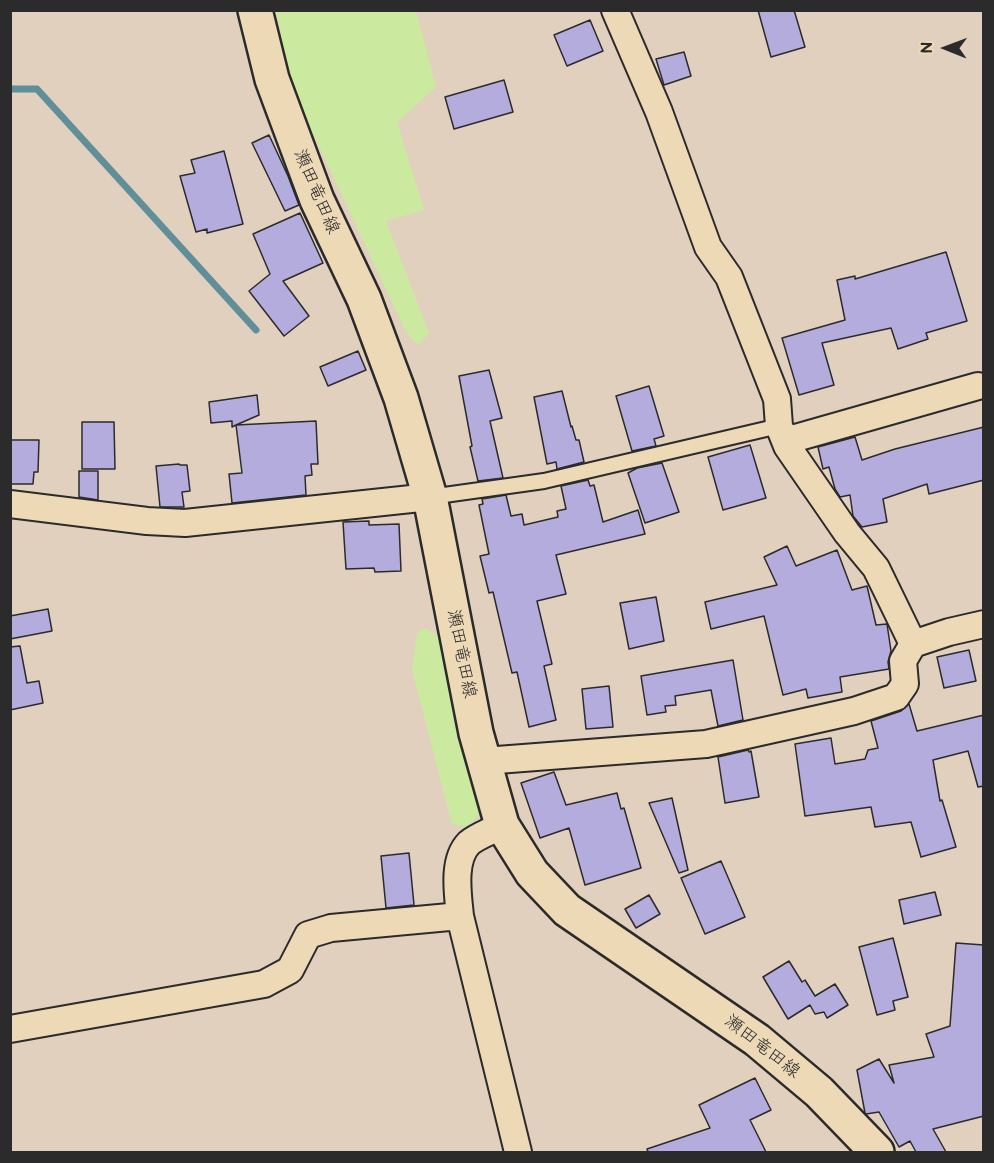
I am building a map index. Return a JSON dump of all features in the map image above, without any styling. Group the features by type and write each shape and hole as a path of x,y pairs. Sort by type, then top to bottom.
{"main road":[{"name":"瀬田竜田線","path":"255,10 272,79 317,200 369,310 401,398 430,496 476,734 502,825 532,873 567,910 757,1040 819,1092 877,1152"}],"street":[{"path":"615,10 659,112 708,247 729,277 777,399 782,433 847,533 876,568 912,644"},
{"path":"782,433 978,386"},
{"path":"10,504 147,521 185,523 430,496"},
{"path":"484,761 706,744 854,711 896,697 905,684 903,661 912,644 984,624"},
{"path":"502,825 468,844 457,867 459,916 518,1152"},
{"path":"10,1029 264,984 290,969 308,935 331,928 459,916"}],"lane":[{"path":"430,496 544,481 782,433"}],"green space":[{"path":"276,11 416,11 436,87 397,122 424,210 386,221 429,333 418,345 406,332 293,91"},
{"path":"425,628 446,640 481,813 467,827 452,824 412,670 417,633"}],"building":[{"path":"758,10 794,10 805,47 771,57"},
{"path":"590,20 603,51 567,66 554,35"},
{"path":"684,52 691,76 664,85 656,59"},
{"path":"504,80 513,112 454,129 445,97"},
{"path":"269,135 299,205 285,211 252,143"},
{"path":"224,151 243,224 207,233 207,229 196,232 180,176 195,173 191,160"},
{"path":"300,213 323,263 283,281 309,316 284,336 249,291 270,274 253,234"},
{"path":"946,252 967,321 926,333 928,339 898,349 891,328 822,343 834,385 799,395 782,338 845,320 837,280 855,276 855,279"},
{"path":"358,351 366,370 328,386 320,367"},
{"path":"489,370 502,418 490,421 503,478 478,481 470,447 472,446 459,376"},
{"path":"649,386 664,436 654,439 656,446 632,451 616,396"},
{"path":"562,391 571,427 576,440 579,440 584,462 557,469 556,462 547,464 534,397"},
{"path":"257,395 259,415 232,427 232,421 211,423 209,402"},
{"path":"316,421 318,464 311,464 312,475 305,476 306,495 232,503 229,474 242,473 236,425"},
{"path":"82,422 114,422 115,469 82,469"},
{"path":"984,427 984,480 929,494 927,484 883,499 887,522 862,527 853,516 850,495 840,497 835,489 829,467 823,469 818,447 855,437 862,460 895,449"},
{"path":"10,440 39,440 38,472 34,472 33,484 10,484"},
{"path":"750,445 766,498 723,510 708,457"},
{"path":"662,463 679,512 645,523 628,473 637,468"},
{"path":"187,465 190,491 182,492 184,507 160,507 156,466"},
{"path":"79,471 98,471 98,500 79,497"},
{"path":"588,480 590,486 594,485 603,522 638,510 645,534 556,555 566,594 537,601 552,664 544,666 556,720 529,727 517,672 512,673 493,592 489,593 480,556 489,554 479,505 483,504 482,499 506,495 511,516 522,514 524,525 558,517 557,511 566,509 561,486"},
{"path":"369,521 369,525 399,524 401,571 375,572 374,568 346,569 343,522"},
{"path":"787,546 796,566 837,550 852,590 867,586 876,625 887,624 891,651 889,669 840,677 842,692 808,698 806,689 783,695 764,616 711,629 705,602 777,585 764,557"},
{"path":"656,597 664,641 629,649 620,603"},
{"path":"48,609 52,631 10,639 10,616"},
{"path":"20,646 27,683 39,681 43,703 10,710 10,647"},
{"path":"969,650 976,681 944,688 937,657"},
{"path":"733,660 743,720 718,726 711,690 675,696 676,705 665,706 666,712 647,715 641,676"},
{"path":"609,686 613,727 586,729 582,689"},
{"path":"909,704 917,731 984,715 984,786 978,787 968,751 933,760 940,801 942,800 956,847 921,857 911,822 875,827 871,807 805,816 795,744 831,738 835,764 865,759 868,750 878,748 871,721 901,711"},
{"path":"751,751 759,797 725,803 718,757"},
{"path":"554,772 566,805 617,793 621,809 624,808 641,868 585,885 569,828 540,838 521,783"},
{"path":"672,798 688,870 679,873 649,803"},
{"path":"409,853 414,905 386,908 381,856"},
{"path":"721,861 745,917 705,934 681,878"},
{"path":"935,892 941,915 904,924 899,900"},
{"path":"649,895 660,914 636,928 625,909"},
{"path":"893,938 908,997 893,1001 895,1010 877,1015 859,947"},
{"path":"956,943 984,945 984,1116 933,1129 946,1152 916,1152 910,1141 899,1147 879,1112 865,1113 857,1070 879,1059 894,1083 889,1065 934,1057 926,1034 950,1026"},
{"path":"789,961 802,982 805,980 815,996 835,984 848,1005 827,1018 824,1012 815,1014 810,1005 788,1019 763,977"},
{"path":"755,1078 771,1110 750,1120 766,1152 648,1152 647,1149 710,1128 699,1105"}],"waterway":[{"path":"10,89 37,89 256,330"}]}
